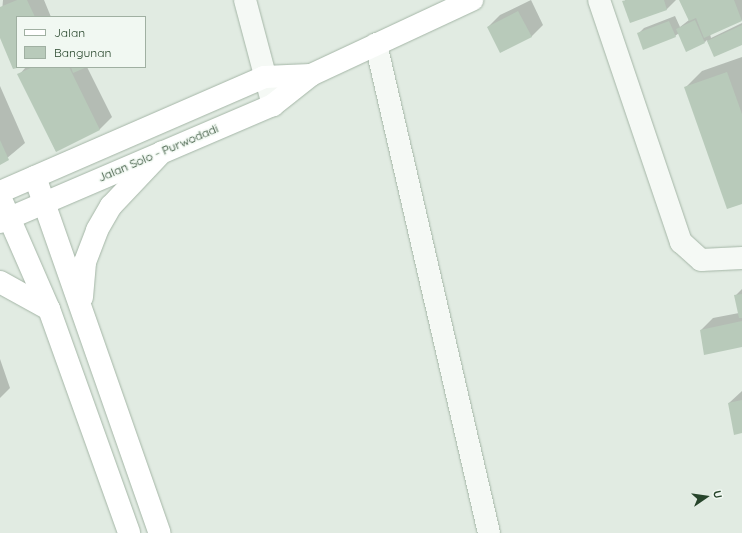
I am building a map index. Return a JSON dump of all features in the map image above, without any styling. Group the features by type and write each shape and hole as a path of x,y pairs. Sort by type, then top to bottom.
{"main road":[{"name":"Jalan Solo - Purwodadi","path":"5,220 209,131 273,105 311,75 472,0"},
{"name":"Jalan Solo - Purwodadi","path":"0,192 169,120 264,77 311,75"},
{"path":"81,304 85,262 97,230 111,206 171,148"},
{"path":"35,177 81,304 160,533"},
{"path":"0,197 5,220 49,309 129,533"},
{"path":"0,282 49,309"}],"street":[{"path":"244,0 264,77 273,105"},
{"path":"599,0 681,242 701,260 742,258"},
{"path":"376,44 489,533"}],"building":[{"path":"17,0 27,0 35,16 16,16 17,68 13,69 0,38 0,7"},
{"path":"664,0 667,10 630,23 622,1"},
{"path":"679,0 734,0 742,21 704,38 696,18 689,21"},
{"path":"518,11 532,37 500,53 487,27"},
{"path":"695,20 705,43 686,52 676,29"},
{"path":"669,21 676,37 643,50 637,33"},
{"path":"742,25 742,45 714,57 707,41"},
{"path":"31,68 69,68 100,130 56,152 17,74"},
{"path":"71,68 85,68 73,73"},
{"path":"727,72 742,114 742,204 727,209 684,87"},
{"path":"0,140 9,160 0,165"},
{"path":"742,294 742,318 739,318 734,295"},
{"path":"742,321 742,347 704,355 700,330"},
{"path":"742,400 742,433 734,435 728,403"}]}
